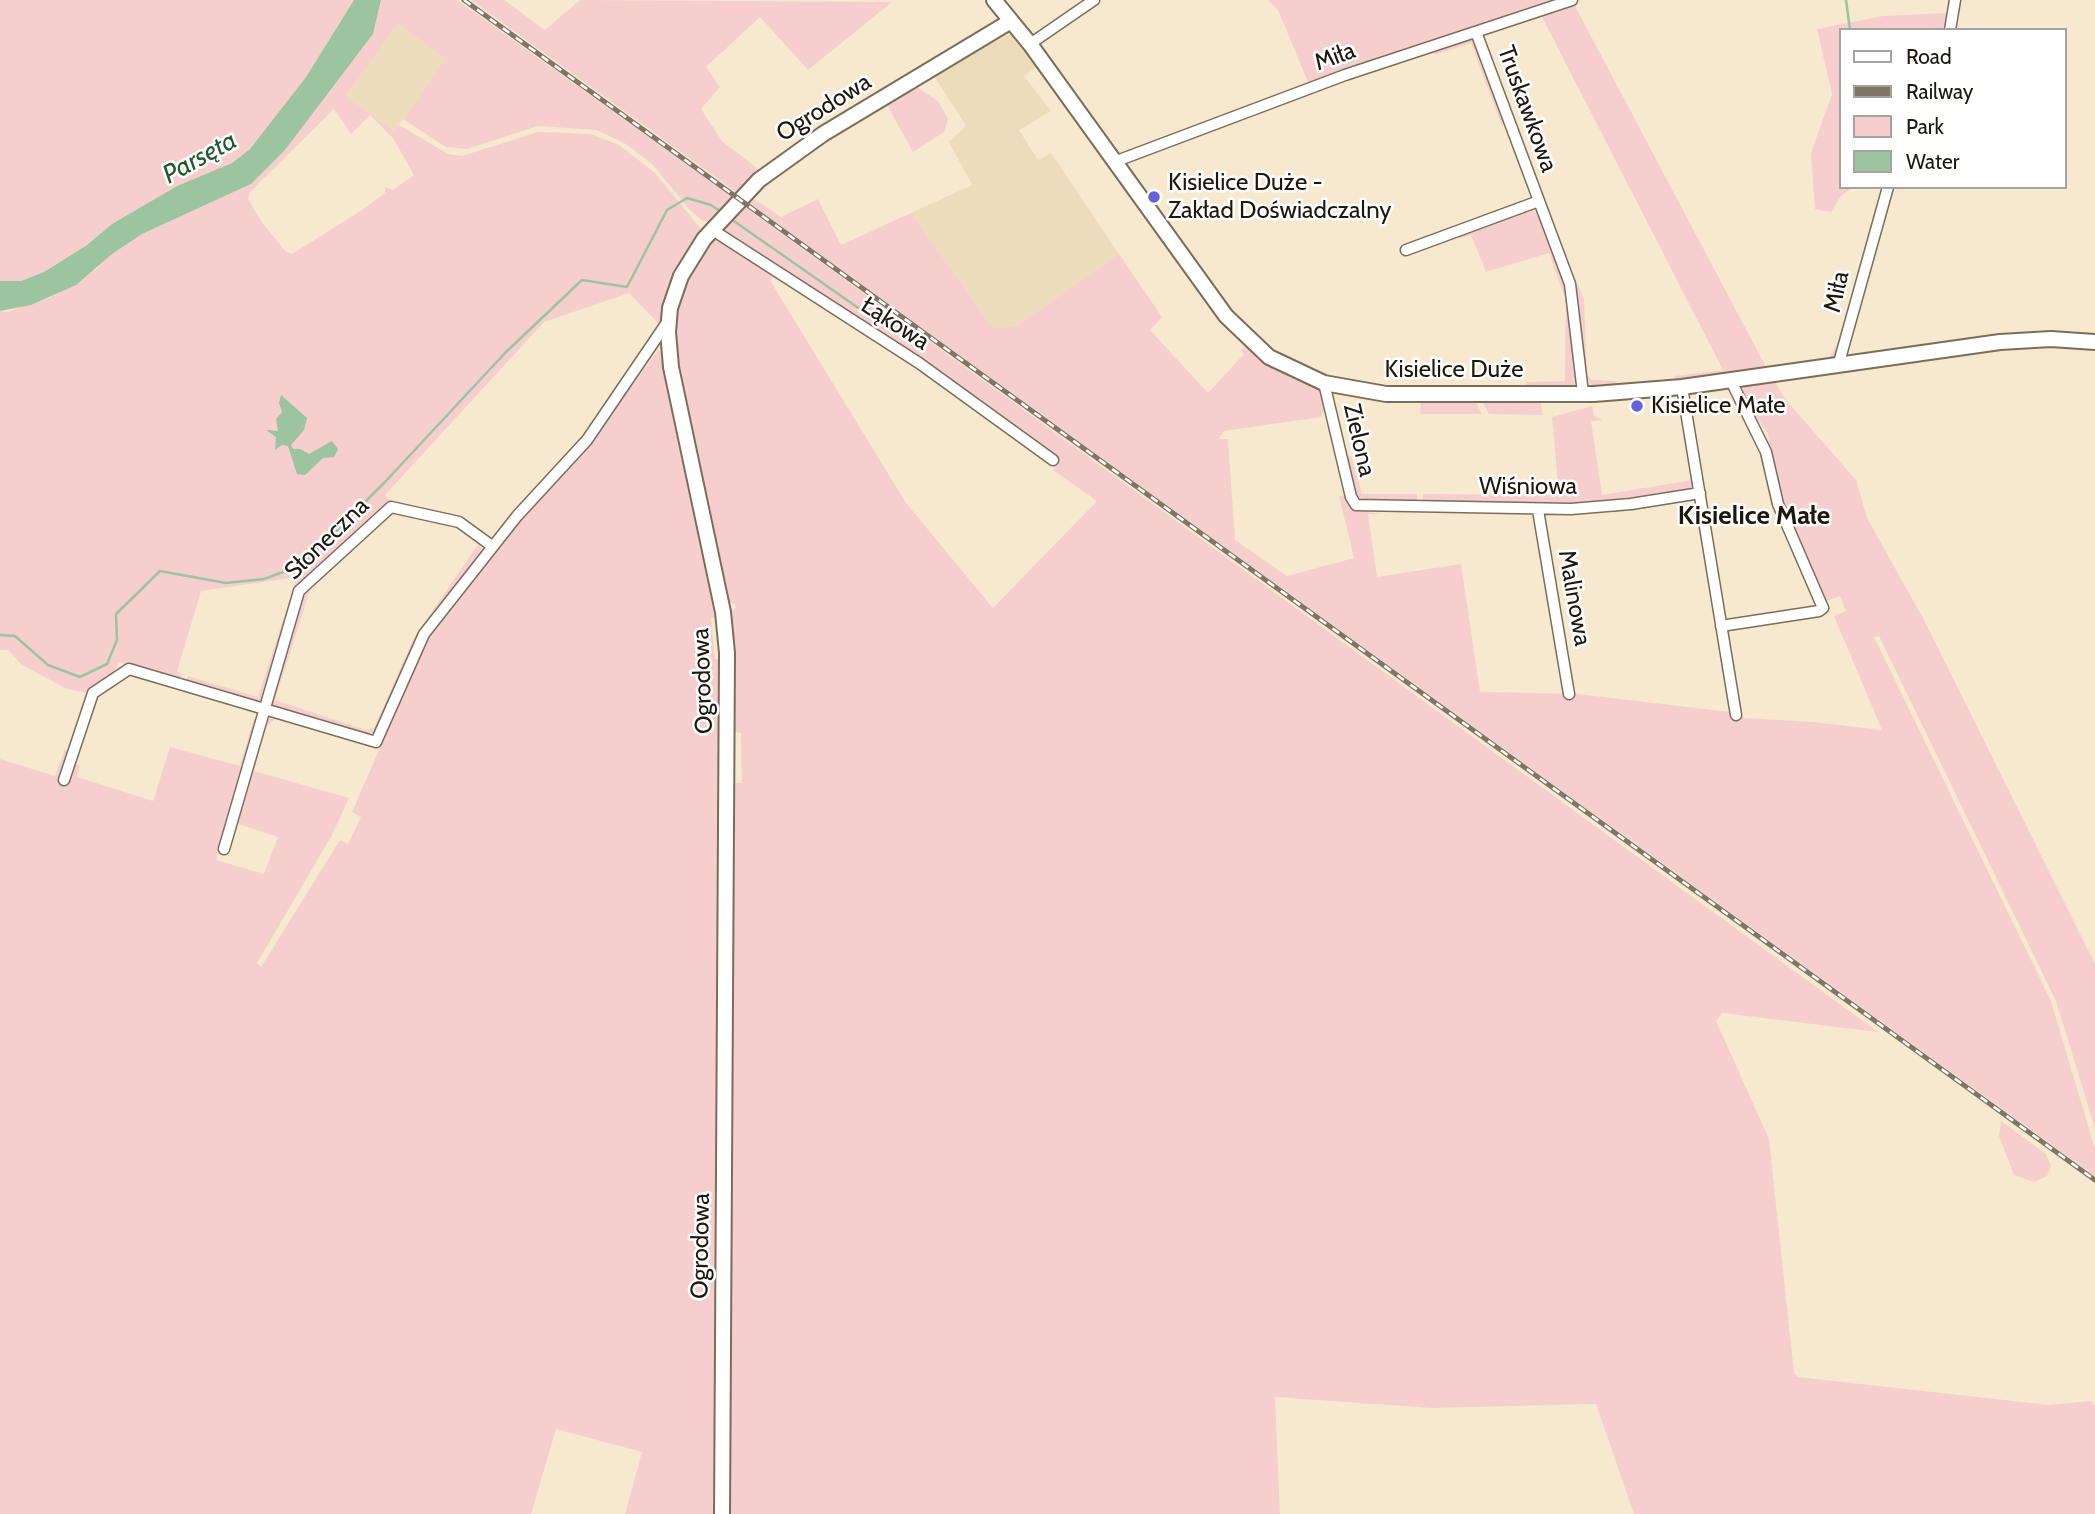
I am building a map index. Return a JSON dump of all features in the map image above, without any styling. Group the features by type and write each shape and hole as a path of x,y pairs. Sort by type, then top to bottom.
{"street":[{"name":"Kisielice Duże","path":"994,0 1030,44 1231,321 1276,361 1324,383 1386,394 1583,393 1682,387 2000,342 2051,339 2095,342"},
{"path":"1030,44 1094,0"},
{"name":"Miła","path":"1114,162 1345,75 1572,0"},
{"path":"1950,28 1955,0"},
{"name":"Ogrodowa","path":"722,1514 727,653 723,612 671,367 668,321 681,276 711,229 747,191 799,150 1011,21"},
{"name":"Truskawkowa","path":"1476,32 1574,298 1575,341 1583,393"},
{"name":"Miła","path":"1838,366 1887,189"},
{"name":"Truskawkowa","path":"1406,250 1539,201"},
{"name":"Łąkowa","path":"711,229 919,363 1053,460"},
{"path":"64,780 93,693 129,669 376,742 424,634 492,546 587,440 668,321"},
{"path":"1721,626 1819,611 1823,608 1778,504 1766,452 1742,410 1731,381"},
{"name":"Zielona","path":"1324,383 1351,497 1356,505"},
{"path":"1682,387 1736,715"},
{"name":"Wiśniowa","path":"1356,505 1538,510 1631,504 1700,493"},
{"name":"Słoneczna","path":"224,849 299,591 391,507 459,522 492,546"},
{"name":"Malinowa","path":"1538,510 1569,694"}],"shaded area":[{"path":"398,24 447,59 394,131 346,96"},
{"path":"1009,34 1017,37 1038,66 1024,76 1051,111 1019,130 1038,160 1051,153 1119,254 1016,326 993,328 911,213 972,185 949,142 966,126 933,74"}],"green space":[{"path":"0,0 354,0 306,77 250,149 232,163 177,186 112,224 87,245 44,272 21,281 5,282 0,281"},
{"path":"381,0 457,0 732,197 709,222 703,221 690,210 652,164 626,144 596,130 538,126 467,149 446,147 403,119 446,59 398,24 346,96 394,131 399,125 448,154 462,156 538,132 591,134 619,145 655,173 702,230 675,275 662,319 659,324 629,293 544,322 385,495 391,502 296,586 261,700 256,702 186,681 188,676 258,697 297,577 201,591 177,671 182,674 179,680 119,662 114,672 88,693 67,689 22,665 8,650 0,650 0,311 7,312 49,298 95,270 112,253 142,234 251,184 285,150 373,34","holes":["334,109 351,134 370,115 393,138 414,175 393,190 385,187 385,193 362,210 292,254 286,252 261,221 248,199 250,192"]},
{"path":"471,0 504,0 545,30 580,0 892,2 808,70 760,17 706,67 720,87 701,109 722,141 758,169 736,192"},
{"path":"1268,0 1554,0 1308,82 1278,10"},
{"path":"1575,6 1766,367 1829,358 1837,344 1837,355 1833,360 1677,383 1674,376 1723,370 1542,17"},
{"path":"1947,13 1943,28 1840,28 1840,189 1850,189 1841,196 1831,212 1815,209 1811,153 1832,94 1817,29 1883,16"},
{"path":"1473,38 1506,123 1502,126 1471,43 1435,55 1433,51"},
{"path":"915,86 938,101 948,119 944,132 913,152 886,103"},
{"path":"775,173 754,199 781,217 818,199 841,245 911,213 993,328 1016,326 1119,254 1162,317 1150,330 1208,393 1244,354 1241,350 1246,346 1291,378 1319,389 1325,407 1321,417 1224,431 1218,439 1228,439 1235,540 1287,576 1354,558 1339,496 1346,495 1348,502 1359,511 1383,514 1368,514 1377,577 1461,564 1480,692 1578,694 1730,712 1745,718 1882,730 1834,616 1846,611 1840,596 1826,601 1800,548 1773,478 1768,434 1743,397 1743,388 1749,382 1774,380 1785,399 1856,480 1867,518 1924,620 2095,964 2095,1128 2056,1001 1879,636 1874,637 2051,1001 2095,1149 2095,1176 745,200"},
{"path":"741,204 1878,1032 1722,1013 1716,1021 1769,1139 1794,1373 1798,1377 2049,1405 2091,1401 2095,1406 2095,1514 1634,1514 1596,1404 1431,1408 1275,1397 1280,1514 727,1514 734,783 742,783 741,733 735,732 730,611 736,608 735,604 726,601 675,360 675,315 692,265 711,240 718,238 773,274 771,282 906,503 993,608 1097,501 1053,470 1059,460 919,358 728,235 724,225"},
{"path":"1528,208 1540,215 1570,296 1573,360 1577,381 1573,387 1526,386 1526,382 1565,381 1566,301 1549,253 1486,272 1471,235 1460,239 1458,235"},
{"path":"1578,284 1584,300 1587,375 1592,380 1617,381 1614,387 1594,387 1586,379 1579,342"},
{"path":"658,350 665,356 719,616 711,618 715,659 723,660 718,1514 625,1514 642,1452 556,1429 531,1514 0,1514 0,759 55,776 65,749 70,751 73,765 80,765 77,777 153,801 170,747 240,766 254,718 257,719 216,860 264,874 278,837 236,823 266,719 276,719 266,726 254,771 349,798 331,837 257,963 261,967 340,840 348,844 361,817 352,812 429,636 457,595 512,527 591,441"},
{"path":"1540,398 1543,415 1489,414 1482,401"},
{"path":"1421,400 1475,401 1482,414 1420,414"},
{"path":"1592,406 1594,416 1603,420 1591,421 1602,495 1693,480 1691,488 1632,501 1570,506 1423,503 1423,494 1559,495 1552,417"},
{"path":"1351,456 1362,494 1417,494 1417,503 1368,502 1357,496 1345,457"},
{"path":"479,543 482,551 419,635 375,732 364,734 272,706 303,593 311,587 275,700 366,730 374,728 414,638"},
{"path":"2001,1121 2046,1154 2051,1166 2047,1176 2034,1182 2014,1175 1999,1136"}],"water":[{"path":"354,0 381,0 373,34 285,150 251,184 142,234 112,254 76,285 31,305 0,311 0,281 21,281 44,272 87,245 112,224 177,186 232,163 250,149 306,77"},
{"path":"281,395 307,418 304,430 291,445 293,449 309,454 332,441 338,449 334,457 323,458 305,475 297,474 288,446 282,445 275,450 276,437 266,430 278,431 276,419 282,412 279,403"}],"waterway":[{"path":"1846,0 1850,28"},
{"path":"0,635 15,636 48,665 80,677 107,664 117,640 116,614 160,571 226,583 264,579 302,565 384,483 506,352 582,280 627,287 667,210 687,198 711,205 723,213"},
{"path":"731,219 887,328"}],"railway":[{"path":"464,0 2095,1180"}],"place":[{"name":"Kisielice Duże - Zakład Doświadczalny","path":"1154,197"},
{"name":"Kisielice Małe","path":"1637,406"}],"district":[{"name":"Kisielice Małe","path":"1754,516"}],"water label":[{"name":"Parsęta","path":"200,158"}]}
